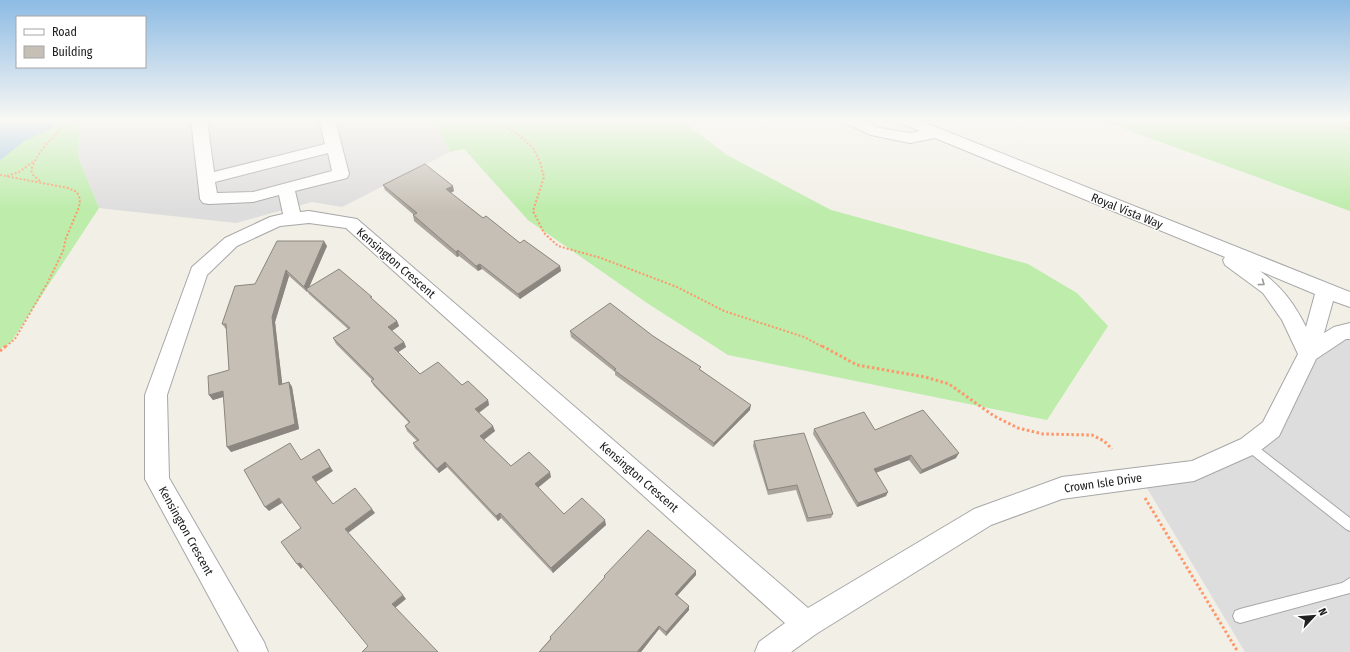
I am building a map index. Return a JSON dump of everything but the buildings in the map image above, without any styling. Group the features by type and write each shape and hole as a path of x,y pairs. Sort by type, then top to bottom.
{"street":[{"path":"203,150 210,199 253,197 341,174 335,150"},
{"path":"207,179 320,150"},
{"name":"Royal Vista Way","path":"978,150 1350,300"},
{"path":"286,188 293,219"},
{"name":"Kensington Crescent","path":"254,652 157,479 156,395 199,272 231,242 276,221 309,216 352,223 806,624"},
{"path":"1208,243 1270,288 1291,317 1308,354 1341,332 1350,331"},
{"name":"Crown Isle Drive","path":"769,652 806,624 983,517 1062,488 1194,471 1249,446 1271,430 1308,354 1326,290"}],"lane":[{"path":"1249,446 1350,525"},
{"path":"1240,616 1346,588 1350,584"}],"path":[{"path":"41,150 34,161 31,170 33,175 41,182"},
{"path":"535,150 544,177 537,196 534,211 544,233 558,246 601,258 677,287 724,311 804,337 856,365 925,377 948,384 994,416 1018,428 1044,434 1092,435 1104,441 1112,449"},
{"path":"7,176 19,172 34,161"},
{"path":"0,175 68,188 77,192 80,198 80,207 66,238 63,251 48,282 15,340 0,351"},
{"path":"1143,494 1238,652"}],"shaded area":[{"path":"78,150 449,150 450,152 342,207 312,202 236,223 99,208 78,157"},
{"path":"1350,331 1350,652 1245,652 1141,478 1249,445 1308,354"}],"green space":[{"path":"0,150 78,150 78,157 99,208 11,342 0,349"},
{"path":"465,150 721,150 831,210 1028,264 1077,293 1108,326 1047,420 728,355 647,303 528,220"},
{"path":"1184,150 1350,150 1350,211"}],"water":[{"path":"0,150 12,150 0,160"}]}
